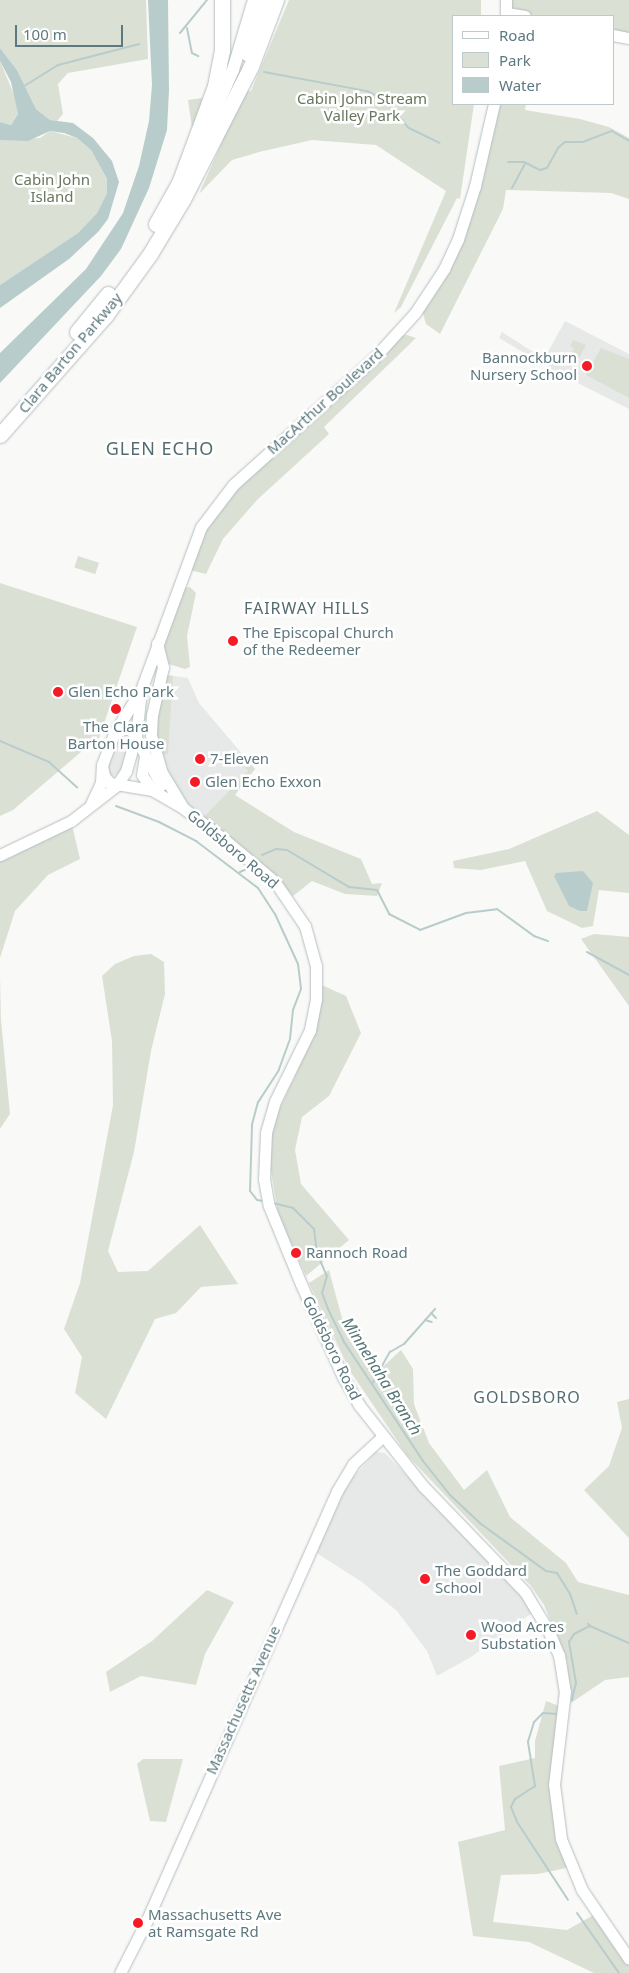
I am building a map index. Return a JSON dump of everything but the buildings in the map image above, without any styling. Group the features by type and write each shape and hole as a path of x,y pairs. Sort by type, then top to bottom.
{"highway":[{"path":"179,183 215,86 223,26 222,0"},
{"path":"230,102 251,66 276,0"},
{"name":"Clara Barton Parkway","path":"0,435 105,316 150,254 183,199 230,102"},
{"name":"Clara Barton Parkway","path":"0,420 100,306 139,253 179,183"}],"main road":[{"name":"Clara Barton Parkway","path":"179,183 218,108 241,46 254,0"},
{"name":"Clara Barton Parkway","path":"230,102 263,0"},
{"path":"506,0 506,14"},
{"path":"614,35 629,38"},
{"name":"MacArthur Boulevard","path":"0,855 60,827 88,810 116,786 126,771 136,737 141,690 201,527 233,485 394,338 444,269 470,206 494,105"},
{"path":"152,790 142,775 144,758 151,735 152,715 163,668 157,643"},
{"name":"MacArthur Boulevard","path":"88,810 101,783 102,765 114,732 141,690"},
{"path":"114,732 127,728 136,737"},
{"path":"151,735 160,771 183,808"},
{"name":"Goldsboro Road","path":"136,737 144,758 161,785 183,808 275,882 299,915 313,952 317,982 312,1023 275,1101 266,1133 264,1179 268,1202 343,1377 382,1437 423,1486 525,1592 549,1632 559,1655 565,1691 554,1784 561,1840 582,1890 629,1959"},
{"path":"102,765 107,780 116,786"},
{"name":"Goldsboro Road","path":"116,786 152,790 183,808"},
{"name":"Massachusetts Avenue","path":"120,1973 146,1922 337,1491 353,1464 382,1437"}],"shaded area":[{"name":"Bannockburn Nursery School","path":"565,321 629,354 629,409 556,372 499,338 502,332 544,359"},
{"path":"167,675 188,678 199,703 255,769 211,825 174,791 161,770"},
{"path":"125,734 130,742 124,764 119,774 112,776 107,768 108,758 118,736"},
{"path":"376,1452 385,1453 520,1594 532,1613 471,1657 437,1676 427,1651 397,1611 362,1582 315,1552 347,1484"}],"green space":[{"path":"0,0 146,0 148,59 68,73 58,84 63,114 57,121 50,120 36,109 17,70 0,48"},
{"name":"Cabin John Stream Valley Park","path":"289,0 481,0 481,15 452,15 452,105 474,105 460,199 457,198 401,307 394,313 446,191 376,145 312,140 232,160 199,194 223,140 217,142 192,128 188,100 251,91"},
{"path":"506,0 629,0 629,38 614,35 614,15 519,15 507,13"},
{"path":"0,61 15,97 18,114 11,125 0,122"},
{"path":"497,105 526,105 525,110 580,119 609,127 629,138 629,199 611,193 506,190 503,209 440,334 426,324 422,310 445,275"},
{"name":"Cabin John Island","path":"50,131 77,138 91,150 107,179 107,193 97,213 78,233 0,285 0,140 40,138"},
{"path":"407,335 416,338 324,427 329,434 257,500 223,539 206,574 189,570 202,534 225,500 400,336"},
{"path":"573,340 586,345 578,360 570,355 574,348 570,346"},
{"path":"601,348 629,359 629,398 586,375"},
{"path":"78,556 99,563 95,574 74,567"},
{"name":"Glen Echo Park","path":"0,583 137,627 98,741 81,752 13,810 0,816"},
{"path":"190,587 196,593 187,636 190,667 185,669 169,664 163,645 183,588"},
{"path":"166,675 173,676 168,754 161,755 154,730"},
{"path":"243,755 255,769 235,795 294,832 361,859 372,884 382,883 377,896 345,894 312,881 293,896 269,869 204,817 248,771 237,759"},
{"path":"597,811 629,835 629,893 599,890 593,926 582,928 547,911 525,861 481,870 454,868 453,861 509,849"},
{"path":"71,821 80,859 48,875 15,911 0,958 0,855"},
{"path":"594,934 629,937 629,1006 581,939"},
{"path":"151,954 164,962 165,994 151,1051 134,1152 108,1251 118,1272 148,1271 200,1225 238,1284 201,1287 176,1313 155,1319 106,1419 75,1393 82,1357 64,1329 80,1283 113,1105 112,1041 102,976 115,964 134,956"},
{"path":"0,976 1,1020 10,1114 0,1129"},
{"path":"322,985 346,996 361,1033 329,1096 302,1117 295,1150 301,1184 349,1240 306,1276 278,1214 269,1158 274,1121 314,1035"},
{"path":"329,1270 343,1322 376,1373 401,1350 413,1369 414,1404 429,1443 464,1490 487,1470 510,1517 566,1563 578,1582 629,1595 629,1677 605,1680 571,1703 567,1661 544,1605 531,1586 407,1455 350,1371 309,1283"},
{"path":"629,1399 629,1538 584,1490 609,1466 622,1428 617,1402"},
{"path":"207,1590 234,1602 205,1654 196,1685 141,1676 110,1692 106,1672 152,1641"},
{"path":"546,1701 564,1708 555,1775 571,1867 538,1874 501,1875 493,1922 567,1930 597,1913 629,1963 629,1973 594,1973 529,1942 473,1936 458,1842 505,1830 499,1766 535,1758 535,1741"},
{"path":"143,1759 183,1759 166,1822 150,1821 137,1764"}],"water":[{"path":"148,0 168,0 169,90 167,130 149,188 121,249 101,276 0,383 0,353 86,269 123,213 139,166 149,121 152,85"},
{"path":"0,48 17,70 36,109 50,120 73,123 93,138 112,161 119,182 108,219 98,232 69,259 0,308 0,285 78,233 97,213 107,193 107,179 91,150 77,138 64,133 50,131 28,141 0,140 0,122 11,125 18,114 11,82 0,61"},
{"path":"583,871 593,883 587,911 580,911 569,906 554,876 556,873"}],"waterway":[{"path":"180,33 207,0"},
{"path":"187,28 192,53 198,56"},
{"path":"21,88 58,65 139,44"},
{"path":"264,72 367,91 386,101 409,128 440,143"},
{"path":"508,162 524,162 540,170 547,168 558,148 565,142 583,142 612,131 629,141"},
{"path":"512,188 525,164"},
{"name":"Minnehaha Branch","path":"0,741 49,762 77,787"},
{"name":"Minnehaha Branch","path":"116,806 159,822 196,841 258,888 275,914 298,964 301,989 293,1010 290,1039 279,1070 258,1102 252,1125 250,1191 257,1200 263,1201"},
{"path":"262,855 276,849 287,850 349,887 377,890 389,914 420,930 466,913 497,909 534,936 548,941"},
{"path":"240,872 249,868"},
{"path":"587,952 629,975"},
{"name":"Minnehaha Branch","path":"273,1203 293,1208 314,1229 317,1253 327,1276 322,1293 328,1309 344,1342 423,1461 450,1495 481,1524 546,1571 557,1573 570,1594 577,1614"},
{"path":"372,1384 390,1352 404,1344 435,1309"},
{"path":"431,1313 436,1318"},
{"path":"425,1320 432,1322"},
{"name":"Minnehaha Branch","path":"572,1700 576,1683 569,1642 574,1634 590,1626 588,1624"},
{"path":"590,1626 629,1643"},
{"name":"Minnehaha Branch","path":"557,1714 543,1713 534,1722 528,1742 535,1786 515,1799 511,1807 517,1822 568,1900"},
{"name":"Minnehaha Branch","path":"577,1913 619,1973"}],"place":[{"name":"Bannockburn Nursery School","path":"587,366"},
{"name":"The Episcopal Church of the Redeemer","path":"233,641"},
{"name":"Glen Echo Park","path":"58,692"},
{"name":"The Clara Barton House","path":"116,709"},
{"name":"7-Eleven","path":"200,759"},
{"name":"Glen Echo Exxon","path":"195,782"},
{"name":"Rannoch Road","path":"296,1253"},
{"name":"The Goddard School","path":"425,1579"},
{"name":"Wood Acres Substation","path":"471,1635"},
{"name":"Massachusetts Ave at Ramsgate Rd","path":"138,1923"}],"district":[{"name":"GLEN ECHO","path":"160,448"},
{"name":"FAIRWAY HILLS","path":"307,608"},
{"name":"GOLDSBORO","path":"527,1397"}]}
